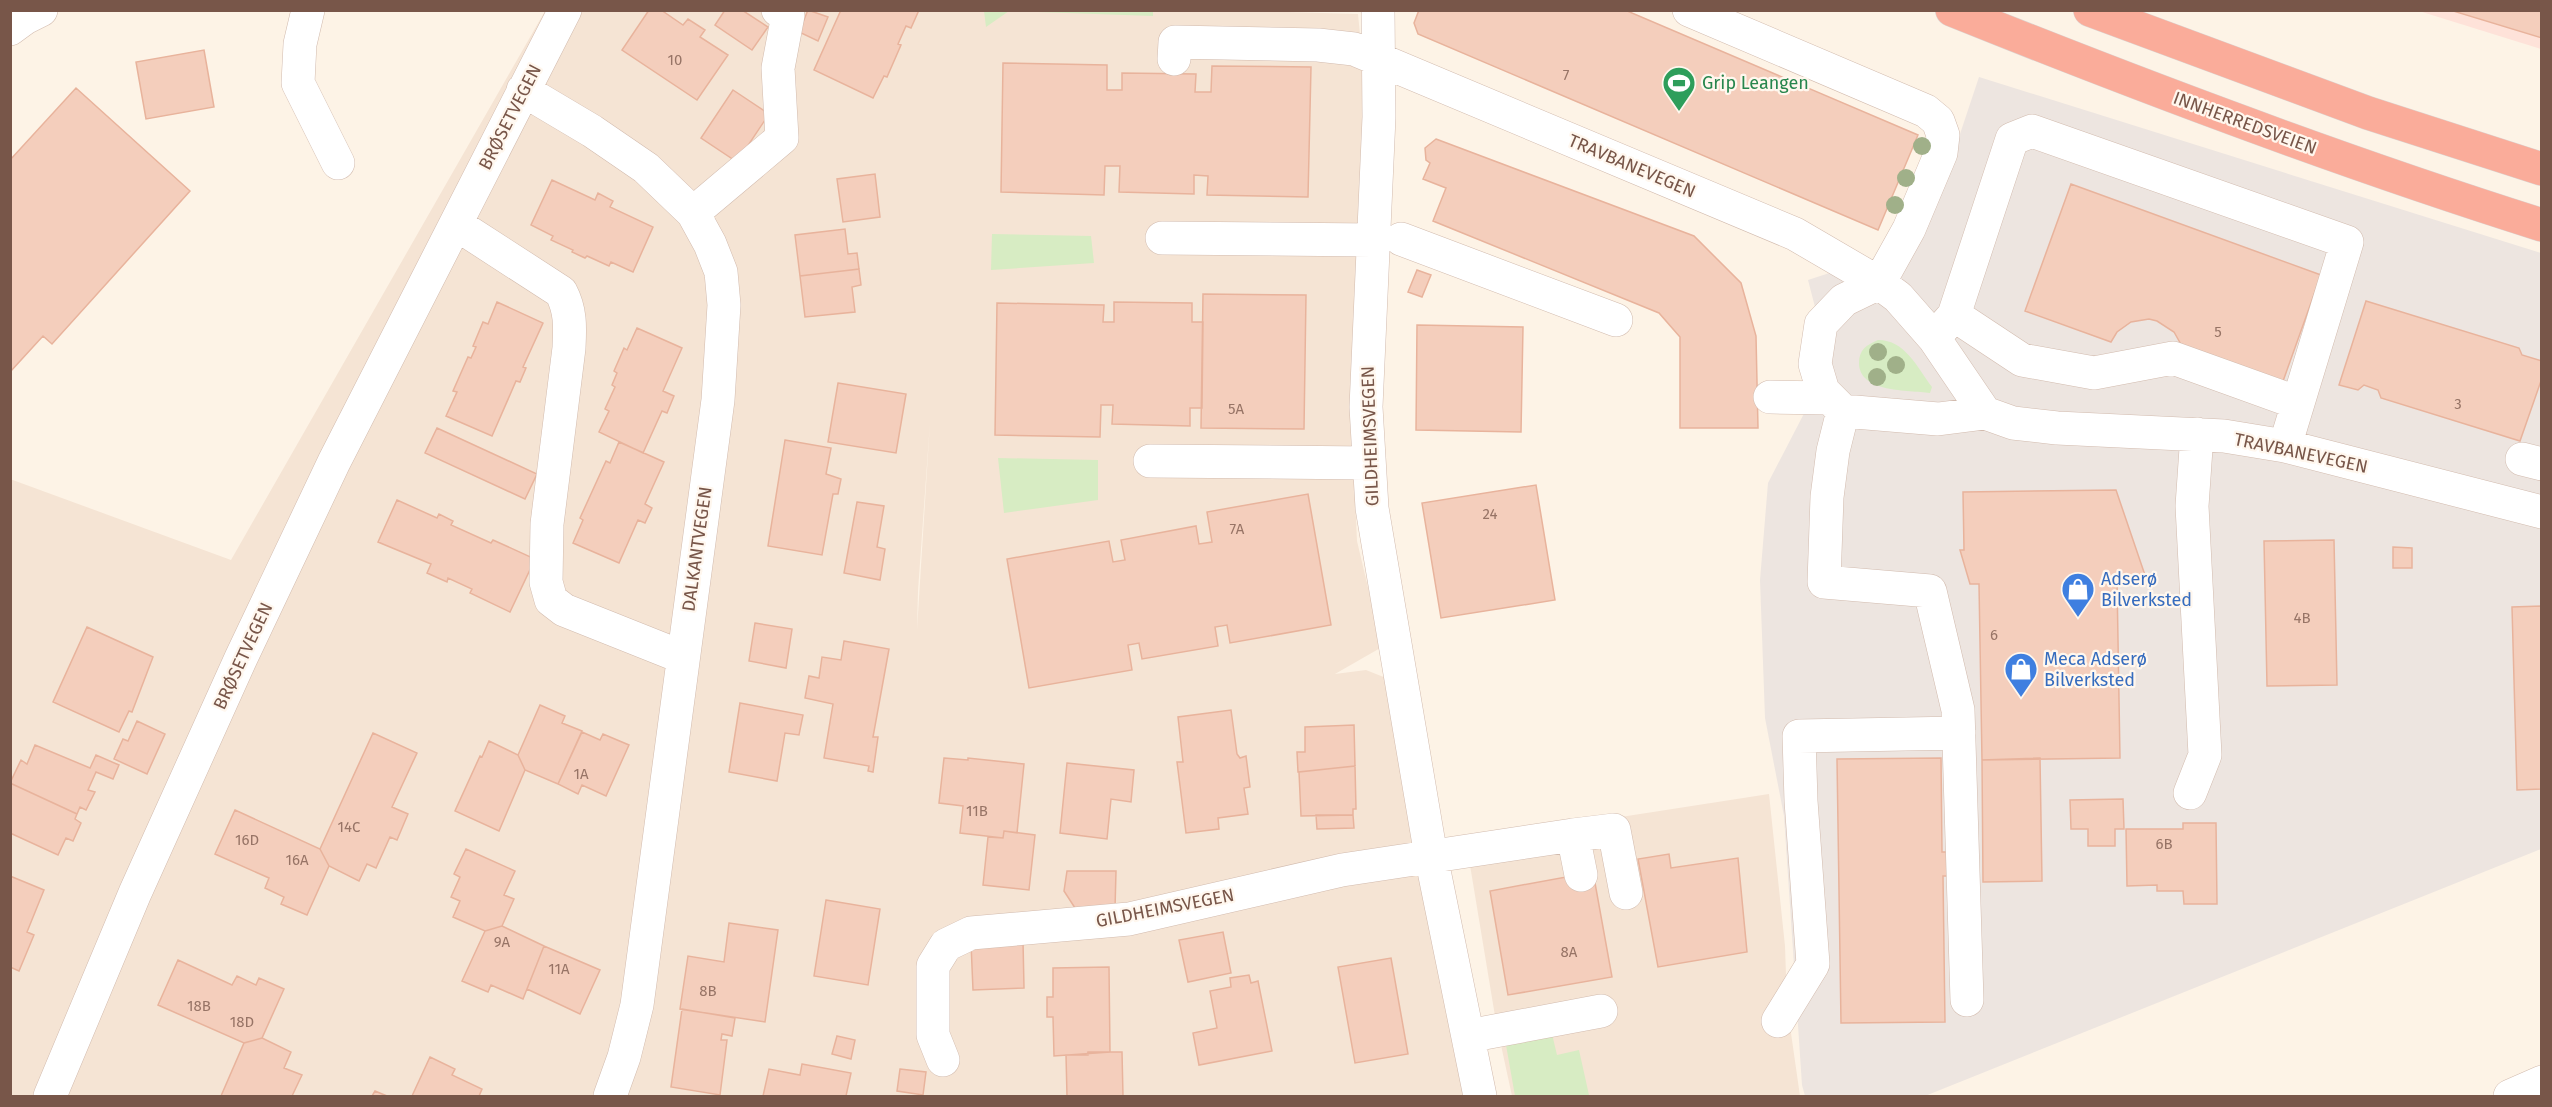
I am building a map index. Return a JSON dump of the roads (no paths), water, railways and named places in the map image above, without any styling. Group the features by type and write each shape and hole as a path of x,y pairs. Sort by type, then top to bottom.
{"highway":[{"name":"INNHERREDSVEIEN","path":"1952,10 2137,84 2350,162 2541,225"},
{"path":"2090,10 2357,109 2541,169"}],"street":[{"path":"10,29 41,10"},
{"path":"308,10 300,44 298,83 338,163"},
{"name":"BRØSETVEGEN","path":"50,1096 135,893 333,462 565,10"},
{"path":"693,213 782,138 778,68 788,15 778,10"},
{"name":"GILDHEIMSVEGEN","path":"1378,10 1379,117 1386,240 1366,407 1372,508 1431,856 1480,1096"},
{"path":"1689,10 1926,111 1938,121 1943,135 1941,153 1909,229 1879,283 1844,300 1821,324 1815,364 1823,391 1837,404 1827,497 1824,582 1930,591 1958,710 1967,1000"},
{"name":"TRAVBANEVEGEN","path":"1174,60 1175,42 1318,45 1354,49 1795,234 1879,283 1944,327 1985,413"},
{"name":"DALKANTVEGEN","path":"523,90 592,131 646,168 693,213 710,244 721,272 724,305 718,400 637,1005 624,1057 610,1096"},
{"path":"2285,446 2310,396 2347,242 2032,131 2012,140 1944,327 2022,360 2094,373 2173,358 2310,396"},
{"path":"456,224 561,292 567,303 571,321 569,348 547,524 546,582 551,600 564,610 682,657"},
{"path":"1162,238 1386,240 1616,320"},
{"name":"TRAVBANEVEGEN","path":"1770,398 1837,404 1938,419 1985,413 2013,423 2057,428 2197,434 2285,446 2541,512"},
{"path":"2190,793 2205,755 2192,506 2197,434"},
{"path":"1150,461 1368,463"},
{"path":"1778,1021 1813,964 1801,801 1799,736 1959,733"},
{"path":"1431,856 1614,830 1626,893"},
{"path":"1573,836 1581,875"},
{"name":"GILDHEIMSVEGEN","path":"943,1060 933,1035 933,966 946,945 970,933 1129,919 1342,870 1431,856"},
{"path":"1468,1036 1601,1011"},
{"path":"2510,1096 2541,1082"}],"place":[{"name":"Grip Leangen","path":"1679,112"},
{"name":"Adserø Bilverksted","path":"2078,618"},
{"name":"Meca Adserø Bilverksted","path":"2021,698"}]}
